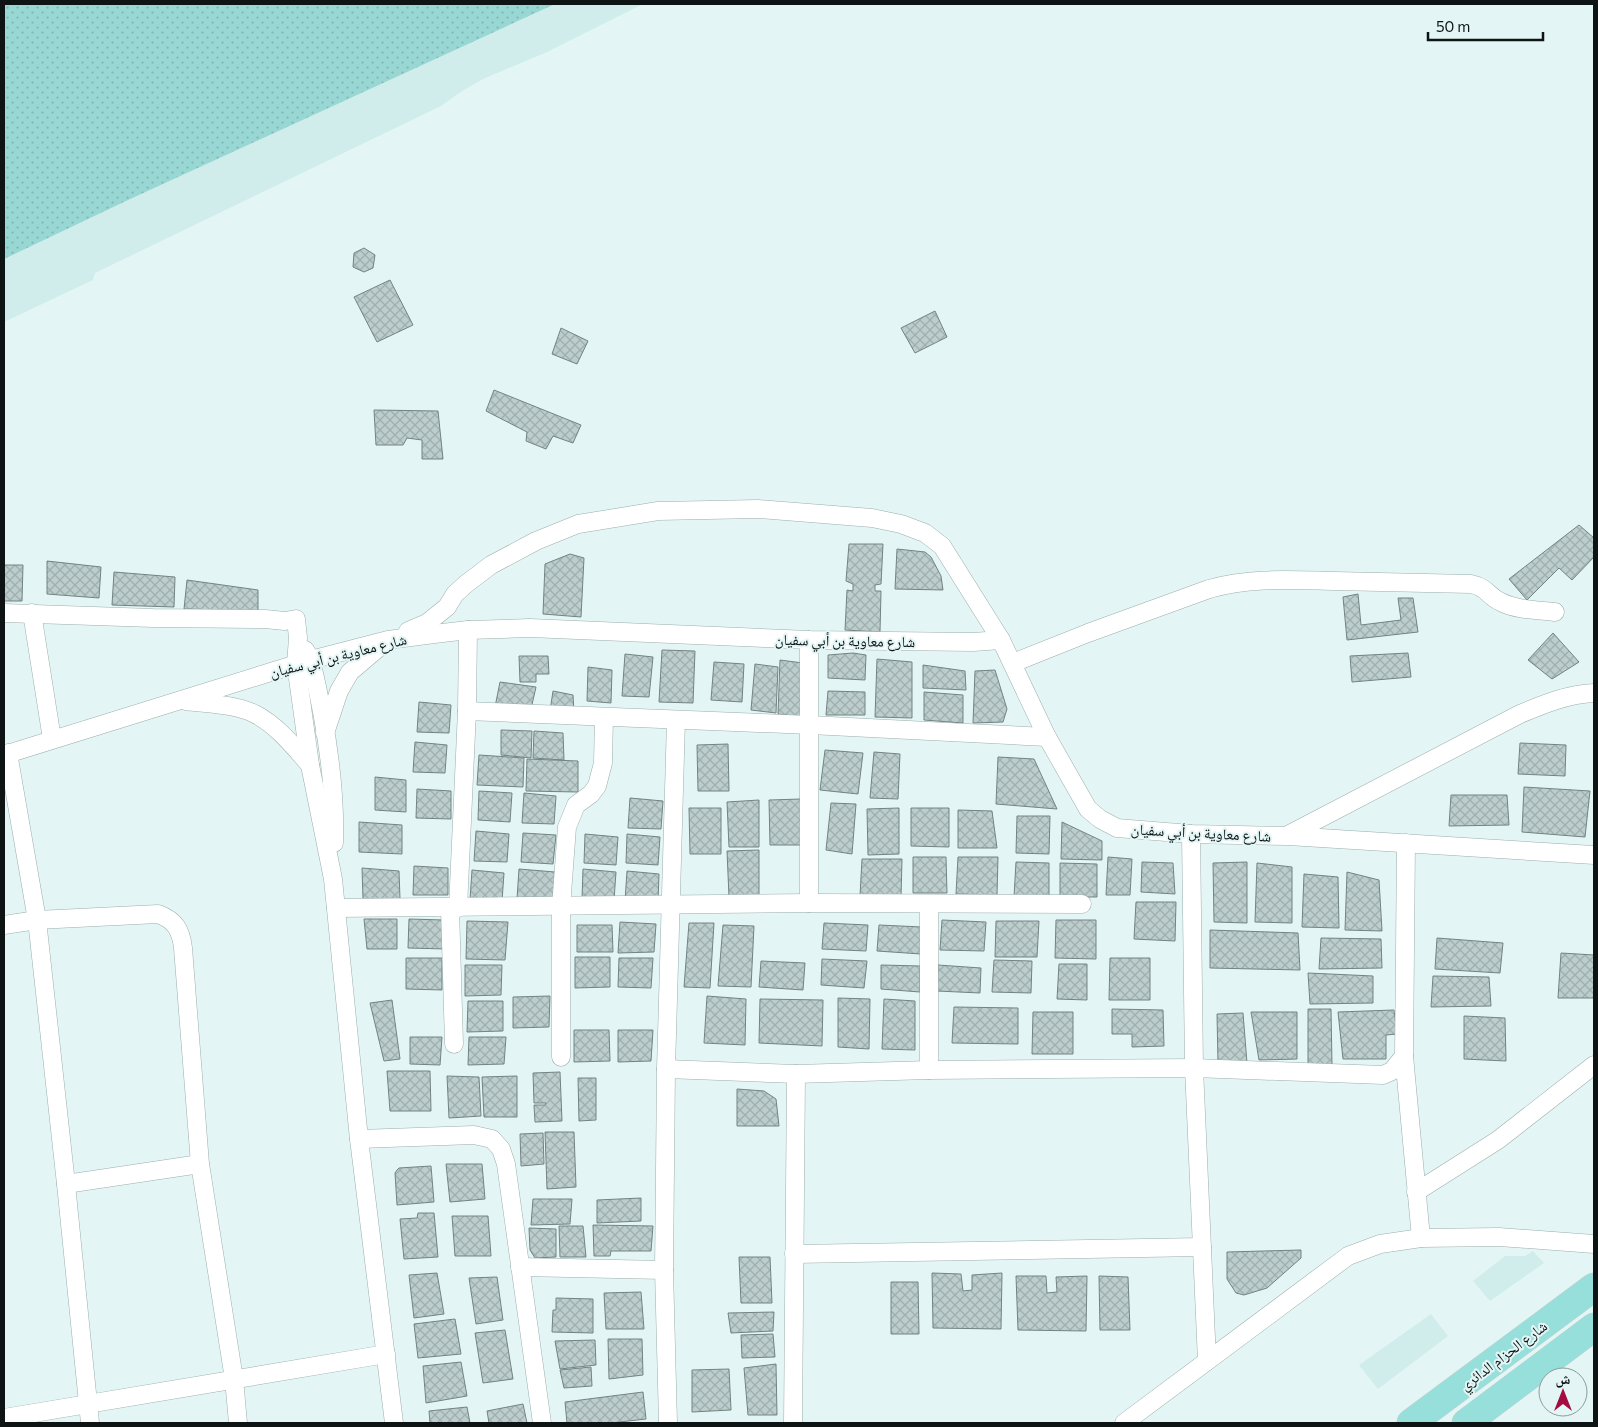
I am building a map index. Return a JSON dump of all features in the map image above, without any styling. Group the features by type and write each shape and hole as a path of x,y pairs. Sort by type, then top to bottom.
{"main road":[{"name":"شارع الحزام الدائري","path":"1411,1423 1594,1287"},
{"path":"1466,1423 1594,1327"}],"street":[{"path":"325,733 339,691 350,672 388,640 427,623 447,607 466,584 491,565 536,541 578,524 658,510 758,510 872,518 901,524 925,533 942,546 1001,640"},
{"path":"1013,663 1088,633 1209,589 1246,581 1290,580 1471,584 1489,591 1493,598 1503,603 1555,612"},
{"path":"4,613 285,621 296,618 298,638 304,662 325,733 334,835 333,879"},
{"path":"32,613 52,739"},
{"name":"شارع معاوية بن أبي سفيان","path":"6,754 304,662 388,640 468,630 530,628 809,640 974,642 1001,640 1047,737 1088,809 1093,815 1117,828 1191,834 1288,836 1594,855"},
{"path":"454,1044 454,908 467,711 468,630"},
{"path":"809,640 809,903"},
{"path":"304,662 310,765 333,879 359,1139 394,1423"},
{"path":"1288,836 1520,714 1567,697 1594,693"},
{"path":"178,700 217,705 254,713 267,721 286,738 310,765"},
{"path":"467,711 1047,737"},
{"path":"561,1058 561,907 567,827 576,805 591,794 597,786 603,763 604,716"},
{"path":"668,1423 664,1270 666,1069 676,720"},
{"path":"6,754 37,920 90,1423"},
{"path":"1191,834 1194,1068 1207,1361"},
{"path":"1406,843 1404,1056 1421,1238"},
{"path":"336,908 809,903 1082,904"},
{"path":"929,904 929,1070"},
{"path":"4,925 37,920 158,914 171,920 178,928 183,948 200,1164 234,1379 238,1423"},
{"path":"666,1069 796,1074 929,1070 1194,1068 1383,1075 1392,1071 1404,1056"},
{"path":"1416,1192 1498,1140 1594,1065"},
{"path":"793,1423 796,1074"},
{"path":"359,1139 474,1135 492,1139 501,1149 506,1164 542,1423"},
{"path":"66,1184 200,1164"},
{"path":"1130,1421 1348,1256 1380,1244 1421,1238 1499,1237 1594,1244"},
{"path":"794,1254 1202,1247"},
{"path":"520,1267 664,1270"},
{"path":"1562,1350 1594,1343"},
{"path":"4,1418 386,1354"}],"shaded area":[{"path":"4,4 643,4 547,52 483,79 441,106 95,273 93,280 4,322"},
{"path":"4,4 555,4 4,259"},
{"path":"1533,1251 1544,1263 1490,1301 1473,1281 1505,1256 1525,1256"},
{"path":"1431,1314 1448,1336 1378,1389 1359,1365"}],"building":[{"path":"364,248 375,255 373,268 364,272 353,267 354,253"},
{"path":"390,280 413,325 377,342 354,297"},
{"path":"935,311 947,337 915,353 901,328"},
{"path":"561,328 588,341 577,364 552,354"},
{"path":"494,390 581,425 573,443 553,436 546,449 526,441 527,432 486,411"},
{"path":"374,410 438,411 443,459 422,459 422,440 407,438 403,445 376,445"},
{"path":"1579,525 1594,538 1594,557 1572,580 1559,568 1527,600 1509,579"},
{"path":"849,544 883,544 881,584 875,585 875,591 881,591 880,632 845,630 847,590 853,591 853,584 846,581"},
{"path":"897,549 925,552 931,557 941,576 943,590 895,589"},
{"path":"570,554 584,558 581,617 543,614 545,564"},
{"path":"47,561 101,567 99,598 47,594"},
{"path":"4,565 23,565 22,601 4,601"},
{"path":"114,572 175,577 174,607 112,605"},
{"path":"187,580 258,590 258,611 184,609"},
{"path":"1358,594 1361,625 1401,620 1398,598 1413,598 1418,632 1347,640 1343,597"},
{"path":"1553,633 1579,662 1552,679 1528,660"},
{"path":"662,650 695,651 693,703 659,702"},
{"path":"853,653 866,655 865,680 828,678 828,655"},
{"path":"1408,653 1411,677 1352,682 1350,656"},
{"path":"625,654 653,657 649,697 622,696"},
{"path":"519,656 548,656 549,674 536,674 536,682 520,682"},
{"path":"877,659 912,662 912,718 875,717"},
{"path":"780,660 803,663 801,717 778,714"},
{"path":"714,662 744,664 742,702 711,700"},
{"path":"755,664 778,667 776,713 751,710"},
{"path":"923,665 965,671 966,690 923,688"},
{"path":"588,667 612,670 611,703 587,701"},
{"path":"995,670 1007,709 1003,722 973,723 975,671"},
{"path":"500,682 536,687 531,709 495,707"},
{"path":"553,691 573,695 574,712 550,711"},
{"path":"828,691 865,692 865,715 826,715"},
{"path":"924,692 963,695 963,723 924,720"},
{"path":"419,702 451,705 449,733 417,732"},
{"path":"501,730 532,731 531,758 501,755"},
{"path":"534,731 563,733 564,760 533,758"},
{"path":"415,742 447,745 445,773 413,772"},
{"path":"1520,743 1566,745 1565,776 1518,774"},
{"path":"728,744 729,791 698,791 697,745"},
{"path":"825,750 863,753 858,794 820,790"},
{"path":"874,752 900,754 898,799 870,798"},
{"path":"479,755 524,758 523,787 477,785"},
{"path":"998,757 1034,759 1057,809 996,804"},
{"path":"527,759 578,761 578,792 526,791"},
{"path":"375,777 406,780 406,812 375,810"},
{"path":"1524,787 1590,791 1585,837 1522,832"},
{"path":"417,789 451,791 451,819 416,818"},
{"path":"479,791 512,793 510,822 478,820"},
{"path":"524,793 556,796 554,824 522,823"},
{"path":"1451,795 1507,795 1509,825 1449,826"},
{"path":"630,798 663,801 661,829 628,828"},
{"path":"801,799 801,845 770,845 769,800"},
{"path":"759,800 759,847 729,847 727,802"},
{"path":"831,803 856,804 852,854 826,850"},
{"path":"689,808 721,808 721,854 690,854"},
{"path":"899,808 899,854 868,855 867,809"},
{"path":"911,808 949,808 949,847 911,846"},
{"path":"958,810 992,811 997,848 958,848"},
{"path":"1017,816 1050,816 1049,854 1016,853"},
{"path":"359,822 402,825 402,854 359,852"},
{"path":"1062,822 1102,841 1102,860 1061,859"},
{"path":"476,831 509,834 507,862 474,861"},
{"path":"523,833 556,835 553,864 521,862"},
{"path":"585,834 618,837 616,865 584,863"},
{"path":"627,834 660,837 658,865 626,863"},
{"path":"759,850 759,897 729,897 727,851"},
{"path":"913,857 946,857 947,893 913,893"},
{"path":"958,857 998,857 997,895 956,894"},
{"path":"1108,857 1132,859 1130,895 1106,895"},
{"path":"862,859 902,859 901,897 860,896"},
{"path":"1016,862 1049,863 1049,897 1014,897"},
{"path":"1142,862 1173,863 1175,894 1141,892"},
{"path":"1247,862 1247,923 1214,922 1213,863"},
{"path":"1060,863 1097,864 1097,897 1060,897"},
{"path":"1257,863 1292,867 1292,923 1255,922"},
{"path":"414,866 448,868 448,895 413,895"},
{"path":"362,868 399,871 400,899 363,899"},
{"path":"519,869 555,872 553,900 517,899"},
{"path":"583,869 616,872 614,900 582,899"},
{"path":"472,870 504,873 502,901 470,900"},
{"path":"627,871 659,874 658,902 625,901"},
{"path":"1347,872 1379,880 1382,931 1345,930"},
{"path":"1304,874 1338,877 1339,928 1302,927"},
{"path":"1136,902 1176,902 1175,941 1134,939"},
{"path":"364,919 397,919 397,949 367,949"},
{"path":"409,919 444,920 445,949 408,948"},
{"path":"942,920 986,922 984,951 940,950"},
{"path":"1056,920 1096,920 1096,959 1055,958"},
{"path":"467,921 508,922 505,960 466,959"},
{"path":"996,921 1039,921 1037,957 995,957"},
{"path":"620,922 656,924 654,952 618,953"},
{"path":"689,923 714,923 710,988 684,987"},
{"path":"824,923 868,925 866,951 822,949"},
{"path":"577,925 612,925 613,952 577,952"},
{"path":"723,925 754,926 751,987 718,986"},
{"path":"879,925 922,927 921,954 877,951"},
{"path":"1210,930 1298,933 1300,970 1210,968"},
{"path":"1321,938 1381,939 1382,968 1319,969"},
{"path":"1437,938 1503,943 1500,973 1435,969"},
{"path":"1561,953 1594,955 1594,998 1558,998"},
{"path":"575,957 610,957 610,987 575,988"},
{"path":"406,958 442,958 442,990 406,989"},
{"path":"619,958 653,958 651,988 618,987"},
{"path":"1110,958 1150,958 1150,1000 1109,1000"},
{"path":"822,959 867,961 864,988 821,985"},
{"path":"994,960 1032,961 1031,993 992,992"},
{"path":"761,961 805,963 803,990 759,987"},
{"path":"1059,964 1087,964 1087,1000 1057,999"},
{"path":"465,965 502,965 501,995 465,996"},
{"path":"881,965 920,966 920,992 881,989"},
{"path":"938,965 981,968 980,993 937,991"},
{"path":"1308,973 1373,976 1373,1003 1310,1004"},
{"path":"1433,976 1489,977 1491,1006 1431,1007"},
{"path":"550,996 549,1027 513,1028 513,997"},
{"path":"707,996 746,999 745,1045 704,1043"},
{"path":"838,998 870,999 869,1049 838,1047"},
{"path":"760,999 823,1000 822,1046 759,1043"},
{"path":"884,999 915,1001 915,1050 882,1049"},
{"path":"392,1000 400,1059 384,1061 370,1003"},
{"path":"468,1001 503,1001 503,1031 467,1032"},
{"path":"954,1007 1018,1008 1018,1044 952,1043"},
{"path":"1112,1009 1163,1010 1164,1046 1132,1047 1132,1034 1112,1034"},
{"path":"1308,1009 1331,1009 1332,1065 1308,1065"},
{"path":"1394,1010 1397,1034 1386,1035 1386,1059 1343,1059 1338,1012"},
{"path":"1033,1012 1073,1012 1073,1054 1032,1054"},
{"path":"1251,1012 1297,1012 1297,1059 1259,1060"},
{"path":"1243,1013 1247,1063 1218,1063 1217,1014"},
{"path":"1464,1016 1505,1018 1506,1061 1464,1059"},
{"path":"574,1030 609,1030 610,1061 574,1062"},
{"path":"618,1030 653,1030 651,1061 618,1062"},
{"path":"410,1037 442,1037 440,1065 410,1064"},
{"path":"469,1037 506,1037 504,1064 468,1065"},
{"path":"387,1071 430,1071 431,1111 390,1111"},
{"path":"560,1072 562,1121 535,1122 534,1105 545,1105 546,1103 534,1103 533,1073"},
{"path":"447,1076 479,1077 481,1116 449,1118"},
{"path":"517,1076 517,1117 484,1117 482,1077"},
{"path":"578,1078 596,1078 596,1120 579,1121"},
{"path":"737,1089 764,1091 776,1099 779,1126 737,1126"},
{"path":"545,1132 574,1132 576,1187 547,1189"},
{"path":"543,1133 544,1164 521,1166 520,1134"},
{"path":"446,1164 482,1164 485,1199 450,1202"},
{"path":"431,1166 434,1202 397,1205 395,1173 397,1170 399,1168"},
{"path":"641,1198 641,1221 597,1223 597,1200"},
{"path":"533,1199 572,1199 570,1224 531,1225"},
{"path":"418,1213 434,1213 438,1257 404,1259 400,1219 417,1218"},
{"path":"452,1216 488,1216 491,1256 455,1256"},
{"path":"593,1225 653,1226 651,1251 611,1251 610,1256 594,1256"},
{"path":"559,1226 583,1226 586,1257 560,1257"},
{"path":"529,1228 556,1229 556,1257 535,1258 530,1250"},
{"path":"1301,1250 1301,1258 1267,1288 1244,1295 1236,1293 1227,1279 1227,1252"},
{"path":"739,1257 770,1257 772,1303 741,1303"},
{"path":"437,1273 444,1314 414,1318 409,1275"},
{"path":"932,1273 961,1274 963,1291 972,1290 972,1275 1002,1273 1001,1329 933,1328"},
{"path":"1016,1276 1046,1276 1047,1293 1057,1292 1056,1277 1087,1276 1086,1331 1018,1330"},
{"path":"1099,1276 1128,1277 1130,1330 1100,1330"},
{"path":"497,1277 503,1320 476,1324 469,1278"},
{"path":"891,1282 918,1282 919,1334 891,1334"},
{"path":"641,1292 644,1329 606,1329 604,1293"},
{"path":"556,1298 593,1299 593,1333 552,1332 553,1310 556,1310"},
{"path":"774,1312 773,1331 731,1333 728,1313"},
{"path":"455,1319 461,1354 418,1358 414,1324"},
{"path":"505,1330 513,1379 483,1383 475,1333"},
{"path":"773,1334 775,1357 742,1358 741,1335"},
{"path":"608,1339 642,1339 643,1375 609,1379"},
{"path":"595,1340 596,1365 560,1369 555,1341"},
{"path":"461,1362 467,1396 426,1403 423,1366"},
{"path":"776,1364 777,1415 748,1415 744,1368"},
{"path":"591,1367 592,1386 564,1388 560,1370"},
{"path":"729,1369 731,1410 692,1412 692,1370"},
{"path":"643,1392 646,1419 611,1423 567,1423 565,1402"},
{"path":"523,1404 527,1423 489,1423 487,1411"},
{"path":"467,1407 470,1423 430,1423 429,1411"}]}
